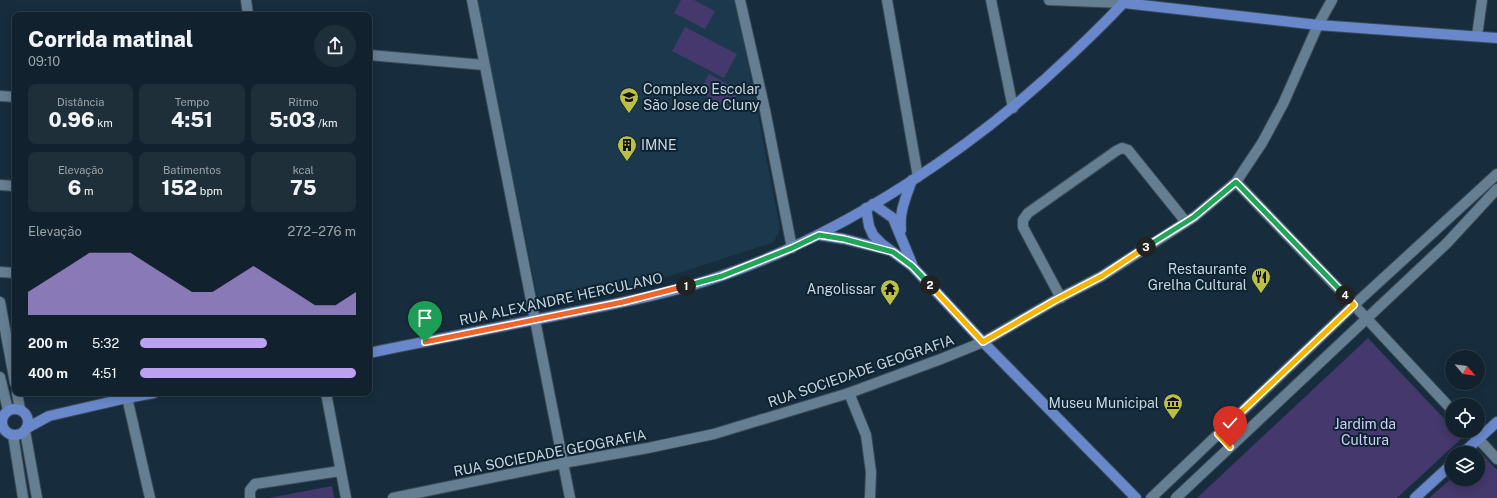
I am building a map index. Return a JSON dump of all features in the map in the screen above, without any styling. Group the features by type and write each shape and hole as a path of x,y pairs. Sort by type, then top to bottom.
{"main road":[{"name":"RUA ALEXANDRE HERCULANO","path":"372,352 623,302 676,289 722,276 792,248 819,235 870,206 915,178 977,135 1013,108 1047,78 1125,1"},
{"path":"1125,1 1318,25 1497,38"},
{"path":"901,240 900,217 915,178"},
{"path":"912,266 893,218 870,206 869,226 873,235 882,244 912,266 983,342 1136,498"},
{"path":"819,235 844,239 893,252"},
{"path":"49,416 12,408 4,413 2,423 6,433 21,434 26,429 49,416 123,396"},
{"path":"21,409 28,418 26,429"},
{"path":"1471,446 1497,422"},
{"path":"1415,498 1445,470"}],"street":[{"path":"246,0 248,12"},
{"path":"472,0 536,319 570,498"},
{"path":"740,0 765,110 792,248"},
{"path":"887,0 915,178"},
{"path":"991,0 1013,108"},
{"path":"1049,0 1125,1"},
{"name":"RUA SOCIEDADE GEOGRAFIA","path":"393,498 714,434 849,393 983,342 1102,276 1186,222 1236,182 1262,143 1283,104 1318,25 1332,0"},
{"path":"1478,36 1482,0"},
{"path":"372,55 484,65"},
{"path":"0,96 12,97"},
{"path":"1061,298 1023,228 1022,220 1028,213 1116,151 1122,148 1128,150 1186,222"},
{"path":"1151,498 1354,305 1497,174"},
{"path":"1236,182 1445,403"},
{"path":"0,185 12,186"},
{"path":"1176,498 1447,243 1497,189"},
{"path":"1435,231 1447,243"},
{"path":"0,272 12,273"},
{"path":"0,302 12,367"},
{"path":"1294,362 1308,375"},
{"path":"0,377 4,413"},
{"path":"849,393 866,435 871,472 870,498"},
{"path":"18,396 21,409"},
{"path":"127,396 150,498"},
{"path":"327,396 346,498"},
{"path":"26,429 37,498"},
{"path":"6,433 23,498"},
{"path":"1218,434 1230,447"},
{"path":"1479,439 1497,459"},
{"path":"250,498 250,490 255,484 340,471"}],"shaded area":[{"name":"Complexo Escolar São Jose de Cluny","path":"477,0 736,0 780,229 774,242 648,283 544,305 538,300"}],"green space":[{"path":"681,0 694,0 715,11 705,29 674,13"},
{"path":"685,27 737,54 724,78 672,51"},
{"path":"709,74 739,90 730,109 699,92"},
{"name":"Jardim da Cultura","path":"1368,338 1445,420 1445,438 1462,438 1453,446 1445,446 1445,454 1397,498 1197,498"},
{"path":"1485,457 1497,470 1497,498 1429,498 1445,484 1445,486 1485,486"},
{"path":"332,486 334,498 269,498"}],"place":[{"name":"Complexo Escolar São Jose de Cluny","path":"629,114"},
{"name":"IMNE","path":"627,162"},
{"name":"Restaurante Grelha Cultural","path":"1261,294"},
{"name":"Angolissar","path":"890,306"},
{"name":"Museu Municipal","path":"1173,420"}],"route":[{"path":"425,342 623,302 676,289 722,276 792,248 819,235 844,239 893,252 912,266 983,342 1054,301 1102,276 1194,217 1236,182 1354,305 1218,434 1230,447"}]}
